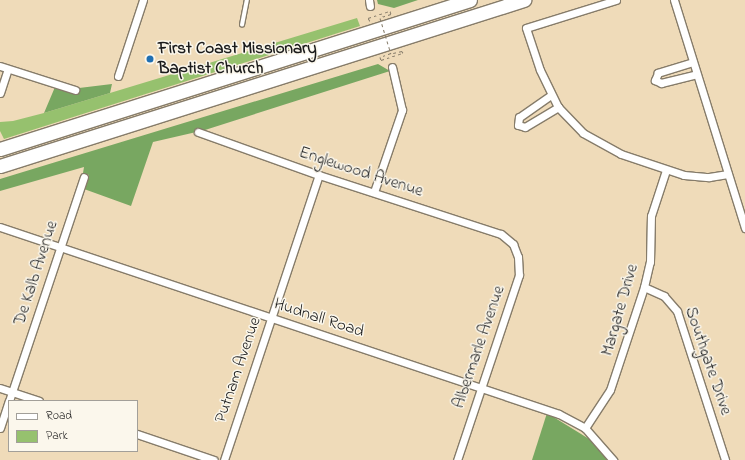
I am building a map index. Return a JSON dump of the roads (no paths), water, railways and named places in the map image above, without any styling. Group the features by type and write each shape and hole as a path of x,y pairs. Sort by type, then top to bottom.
{"highway":[{"path":"0,149 470,0"},
{"path":"0,166 524,0"}],"street":[{"path":"118,76 143,0"},
{"path":"616,0 526,28 551,95 558,107 574,125 596,142 666,170 696,177 728,174"},
{"path":"674,0 745,228"},
{"path":"693,62 658,73 655,80 662,84 696,74"},
{"path":"0,66 75,90"},
{"path":"374,192 402,110 392,67"},
{"path":"0,93 8,69"},
{"path":"551,95 519,117 518,125 525,128 558,107"},
{"name":"Englewood Avenue","path":"198,132 319,175 502,234 513,244"},
{"name":"Margate Drive","path":"585,428 610,390 644,287 650,262 651,216 666,170"},
{"name":"Putnam Avenue","path":"224,460 319,175"},
{"name":"De Kalb Avenue","path":"9,400 84,177"},
{"name":"Hudnall Road","path":"0,227 559,414 585,428 613,460"},
{"name":"Albermarle Avenue","path":"457,460 519,274 518,257 513,244"},
{"name":"Southgate Drive","path":"644,287 664,296 677,311 725,460"},
{"path":"0,388 37,400"},
{"name":"De Kalb Avenue","path":"0,428 8,404"},
{"path":"138,434 214,460"}],"lane":[{"path":"242,25 247,0"}],"place":[{"name":"First Coast Missionary Baptist Church","path":"150,59"}]}
